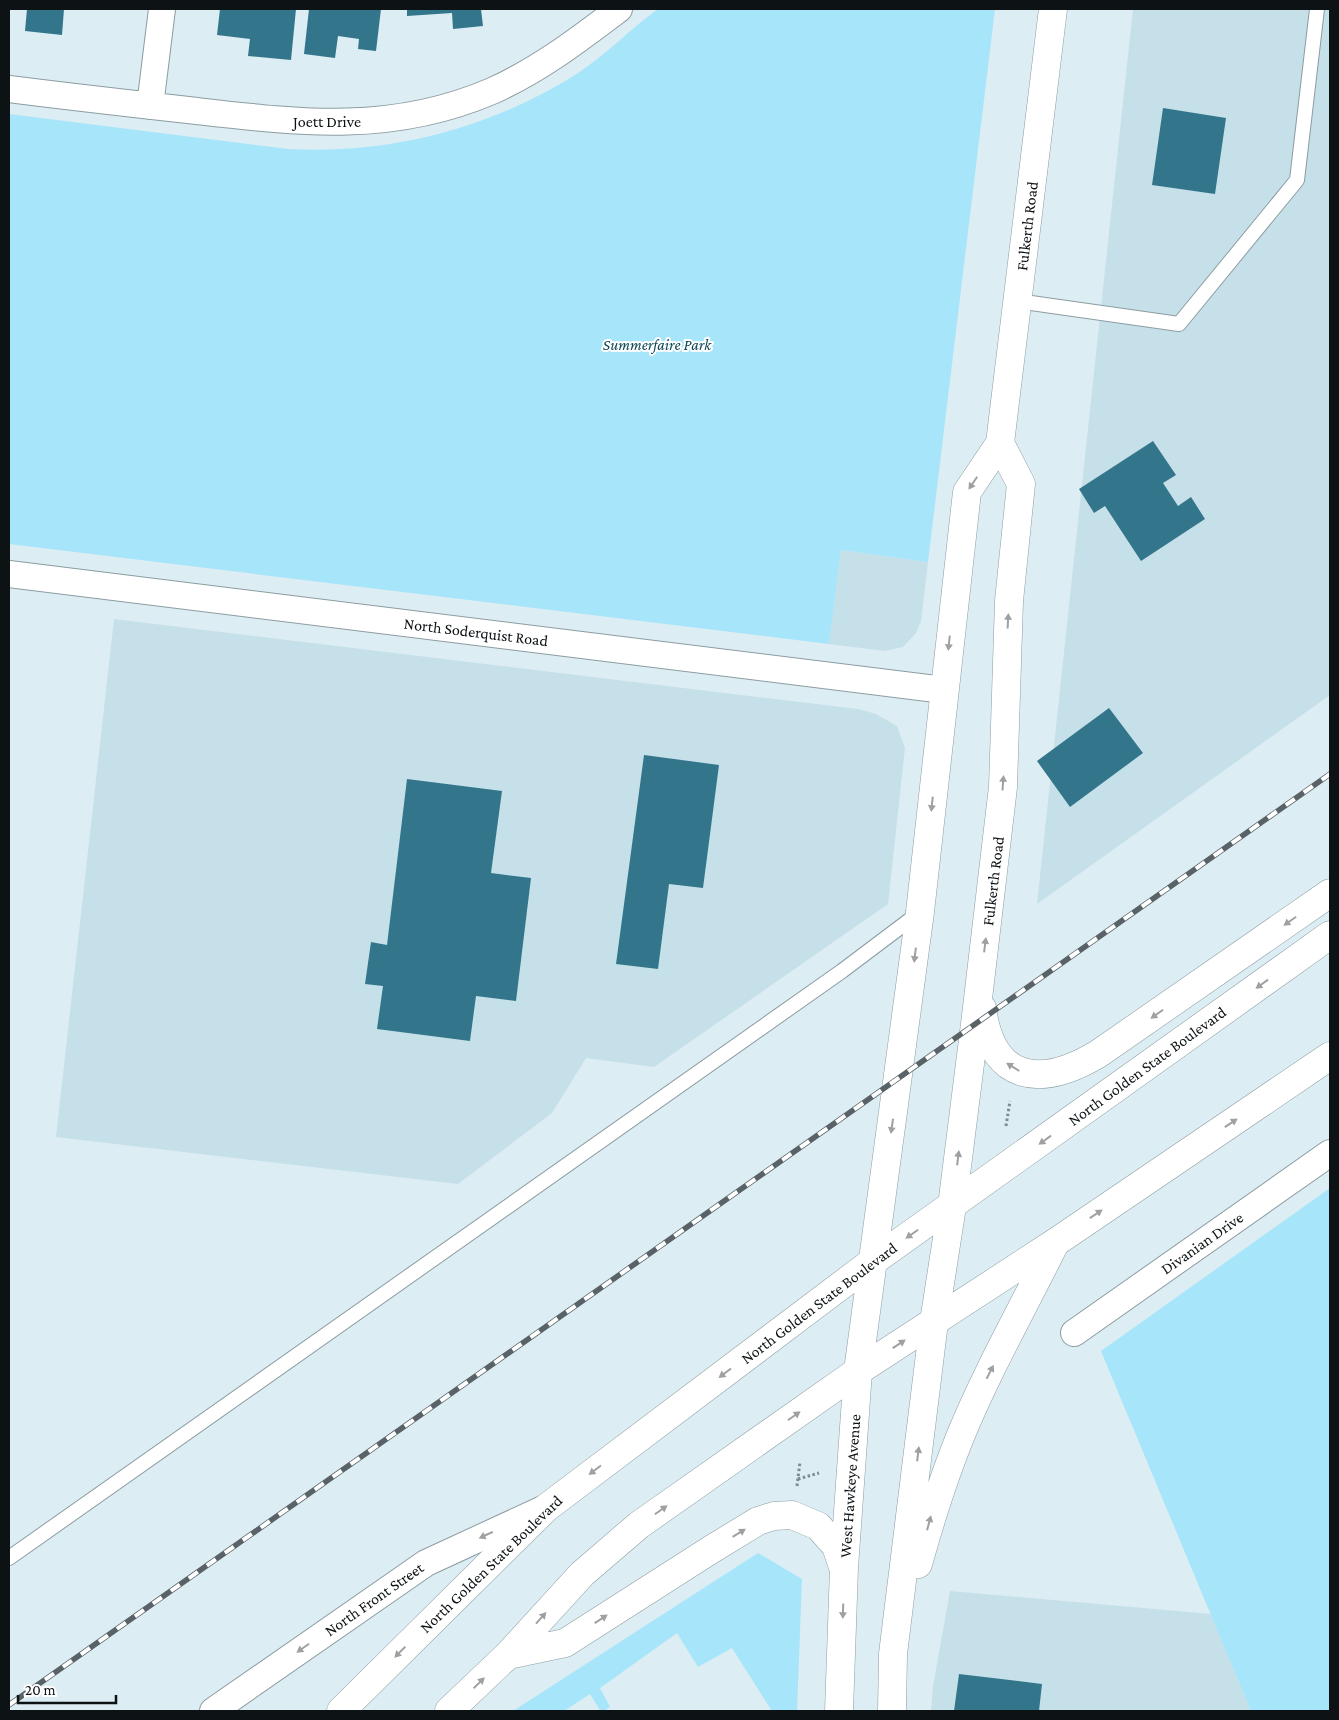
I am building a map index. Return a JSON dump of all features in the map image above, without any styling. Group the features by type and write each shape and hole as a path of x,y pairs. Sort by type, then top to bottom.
{"main road":[{"name":"Fulkerth Road","path":"872,1262 920,912 967,492 1000,443 1053,9"},
{"name":"Fulkerth Road","path":"934,1322 952,1206 1003,787 1009,601 1021,484 1000,443"},
{"path":"981,980 986,1028 995,1051 1012,1068 1037,1074 1050,1074 1076,1066 1098,1054 1330,893"},
{"name":"North Golden State Boulevard","path":"341,1711 546,1508 872,1262 1330,935"},
{"path":"449,1711 508,1655 582,1574 639,1525 858,1371 1056,1242 1330,1056"},
{"path":"893,1654 934,1504 960,1438 985,1381 1056,1242"},
{"name":"West Hawkeye Avenue","path":"840,1711 844,1568 858,1371 872,1262"},
{"path":"892,1711 893,1654 934,1322"},
{"path":"508,1655 564,1643 758,1521 774,1516 792,1516 818,1526 836,1546 844,1568"}],"street":[{"path":"150,106 162,9"},
{"name":"Joett Drive","path":"9,89 313,123 363,122 414,114 469,99 516,80 558,56 619,9"},
{"name":"North Soderquist Road","path":"9,574 944,690"},
{"name":"Divanian Drive","path":"1074,1333 1330,1153"},
{"name":"North Front Street","path":"213,1711 426,1563 546,1508"}],"lane":[{"path":"1017,301 1180,324 1297,180 1316,9"},
{"path":"9,1558 842,971 920,912"}],"path":[{"path":"1006,1126 1010,1101"},
{"path":"796,1488 800,1462"},
{"path":"798,1479 819,1473"}],"shaded area":[{"path":"1133,9 1330,9 1330,695 1037,904"},
{"path":"841,550 928,562 921,621 916,633 903,647 885,651 829,644"},
{"path":"114,619 858,709 876,714 897,726 905,748 888,904 654,1067 586,1058 552,1113 458,1184 56,1137"},
{"path":"950,1591 1211,1614 1251,1711 931,1711 933,1686"}],"green space":[{"name":"Summerfaire Park","path":"658,9 995,9 928,562 841,550 829,644 9,544 9,114 288,149 326,150 402,142 476,123 511,109 545,92 589,66"},
{"path":"1330,1188 1330,1711 1251,1711 1101,1351"},
{"path":"758,1553 802,1579 797,1711 772,1711 732,1648 698,1667 677,1633 600,1688 610,1707 605,1710 600,1710 590,1694 564,1711 513,1711"}],"building":[{"path":"27,9 64,9 62,35 25,31"},
{"path":"220,9 296,9 291,60 248,56 250,39 217,35"},
{"path":"309,9 381,9 376,51 358,49 359,39 338,36 335,58 304,54"},
{"path":"407,9 481,9 483,26 453,29 452,13 407,16"},
{"path":"1163,108 1226,118 1215,194 1152,185"},
{"path":"1153,441 1176,475 1163,483 1178,506 1191,497 1205,519 1141,561 1105,506 1094,513 1079,489"},
{"path":"1109,708 1143,753 1070,807 1037,761"},
{"path":"644,755 719,765 703,888 669,884 658,969 616,964"},
{"path":"407,779 502,791 491,873 531,878 516,1001 476,996 470,1041 377,1029 383,986 365,984 371,942 387,945"},
{"path":"959,1674 1042,1684 1039,1711 954,1711"}],"railway":[{"path":"9,1705 1330,774"}]}
